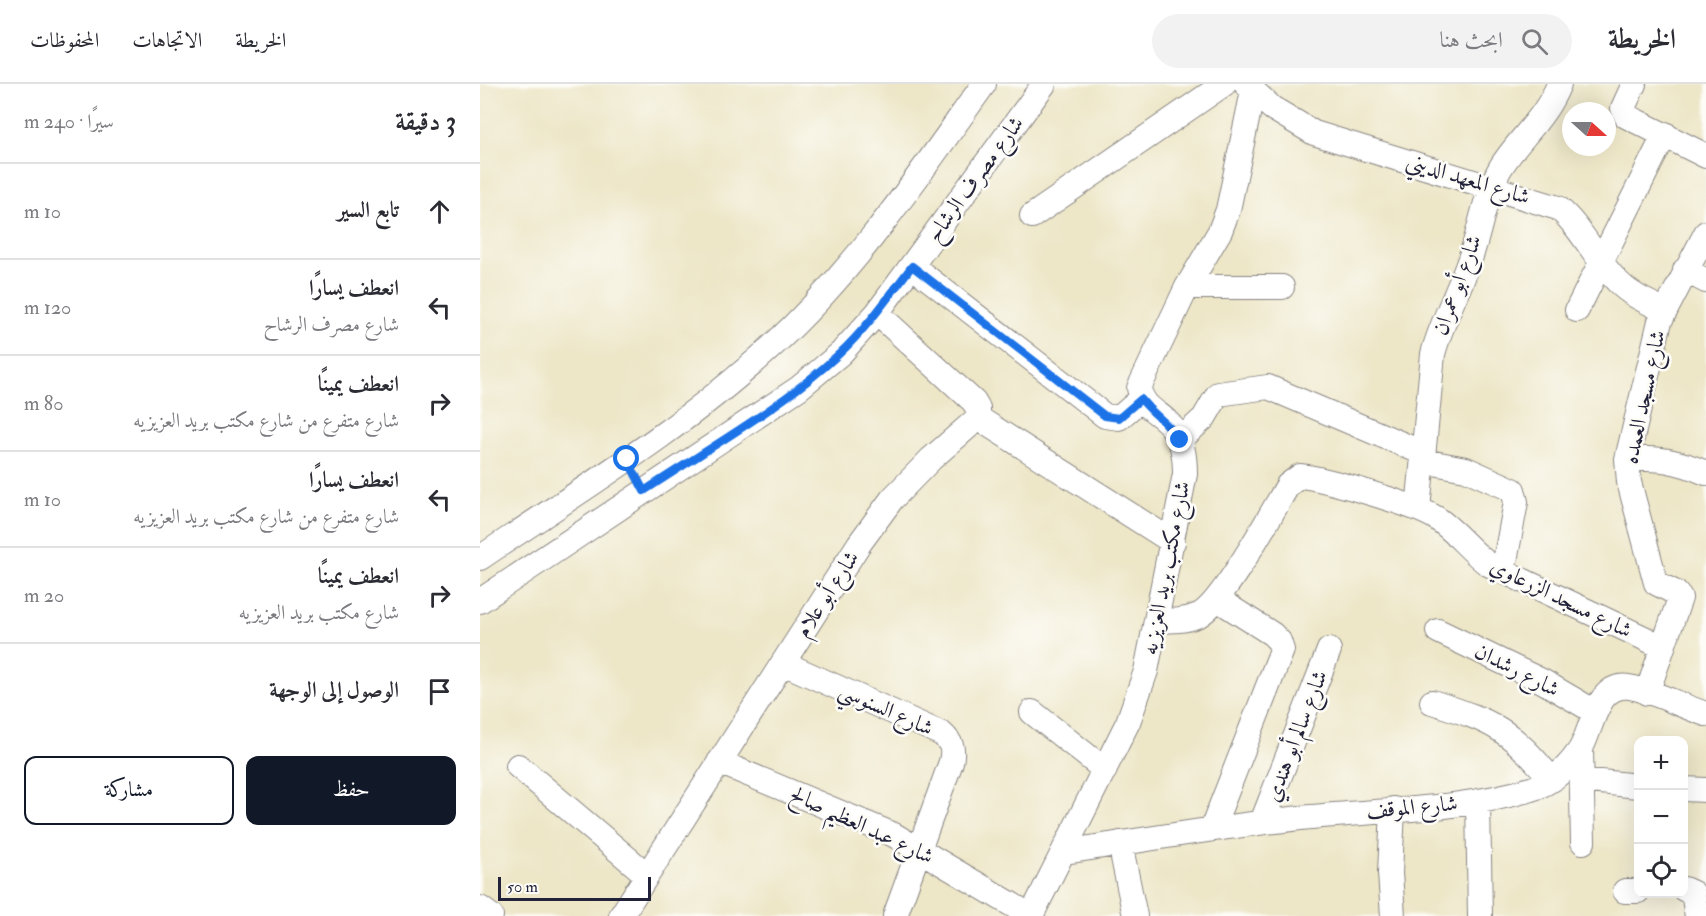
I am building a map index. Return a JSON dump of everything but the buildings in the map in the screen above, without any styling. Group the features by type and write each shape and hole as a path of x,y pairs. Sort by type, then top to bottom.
{"street":[{"path":"480,558 714,397 771,348 825,293 874,235 984,84"},
{"name":"شارع مصرف الرشاح","path":"480,601 799,388 841,353 878,312 1044,84"},
{"path":"1032,216 1224,84"},
{"name":"شارع أبو عمران","path":"1418,509 1433,354 1439,329 1471,256 1491,186 1515,148 1544,116 1559,84"},
{"path":"1634,84 1623,108 1624,112 1706,156"},
{"path":"1249,88 1228,210 1220,231 1187,287 1143,376 1139,388 1141,399 1149,409 1171,426 1180,440 1204,418 1218,394 1263,387 1423,457 1466,469 1513,490 1516,502 1503,572"},
{"name":"شارع المعهد الديني","path":"1249,88 1285,117 1314,133 1558,208 1569,217 1618,283 1640,299 1664,310"},
{"path":"1577,310 1665,134"},
{"name":"شارع مسجد العمده","path":"1647,693 1680,598 1676,593 1656,583 1629,482 1627,459 1656,331 1664,310 1696,276 1706,233"},
{"path":"912,266 1105,416 1119,418 1141,399"},
{"path":"1187,287 1282,287"},
{"path":"878,312 974,402 978,410 978,418 1173,542"},
{"name":"شارع أبو علام","path":"621,916 859,544 892,499 930,459 978,418"},
{"name":"شارع مكتب بريد العزيزيه","path":"1031,916 1128,722 1146,671 1158,620 1185,474 1185,456 1180,440"},
{"path":"1627,459 1662,458 1685,463 1706,473"},
{"path":"627,459 644,491"},
{"name":"شارع مسجد الزرعاوي","path":"1158,620 1180,621 1201,614 1218,598 1293,479 1300,476 1418,509 1435,517 1450,528 1474,554 1503,572 1663,646"},
{"path":"1212,829 1282,650 1279,641 1272,634 1218,598"},
{"name":"شارع رشدان","path":"1438,631 1544,682 1595,712"},
{"name":"شارع سالم أبو هندي","path":"1262,822 1329,650"},
{"name":"شارع السنوسي","path":"783,663 942,734 950,741 954,752 951,762 895,916"},
{"name":"شارع الموقف","path":"1063,852 1262,822 1478,801 1533,789 1552,780 1569,766 1581,748 1595,712 1606,694 1627,687 1706,714"},
{"path":"1432,702 1490,722 1511,735 1552,780"},
{"path":"1032,711 1105,770"},
{"path":"1581,748 1583,842"},
{"name":"شارع عبد العظيم صالح","path":"719,762 869,823 919,849 1031,916"},
{"path":"518,766 647,875"},
{"path":"1581,780 1634,786"},
{"path":"1688,789 1706,790"},
{"path":"1478,801 1477,870 1480,916"},
{"path":"1393,808 1390,873 1393,916"},
{"path":"1120,843 1135,916"},
{"path":"1688,891 1693,893 1697,916"},
{"path":"480,908 491,916"}],"route":[{"path":"627,459 644,491 799,388 841,353 878,312 912,266 1105,416 1119,418 1141,399 1149,409 1171,426 1180,440"}]}
